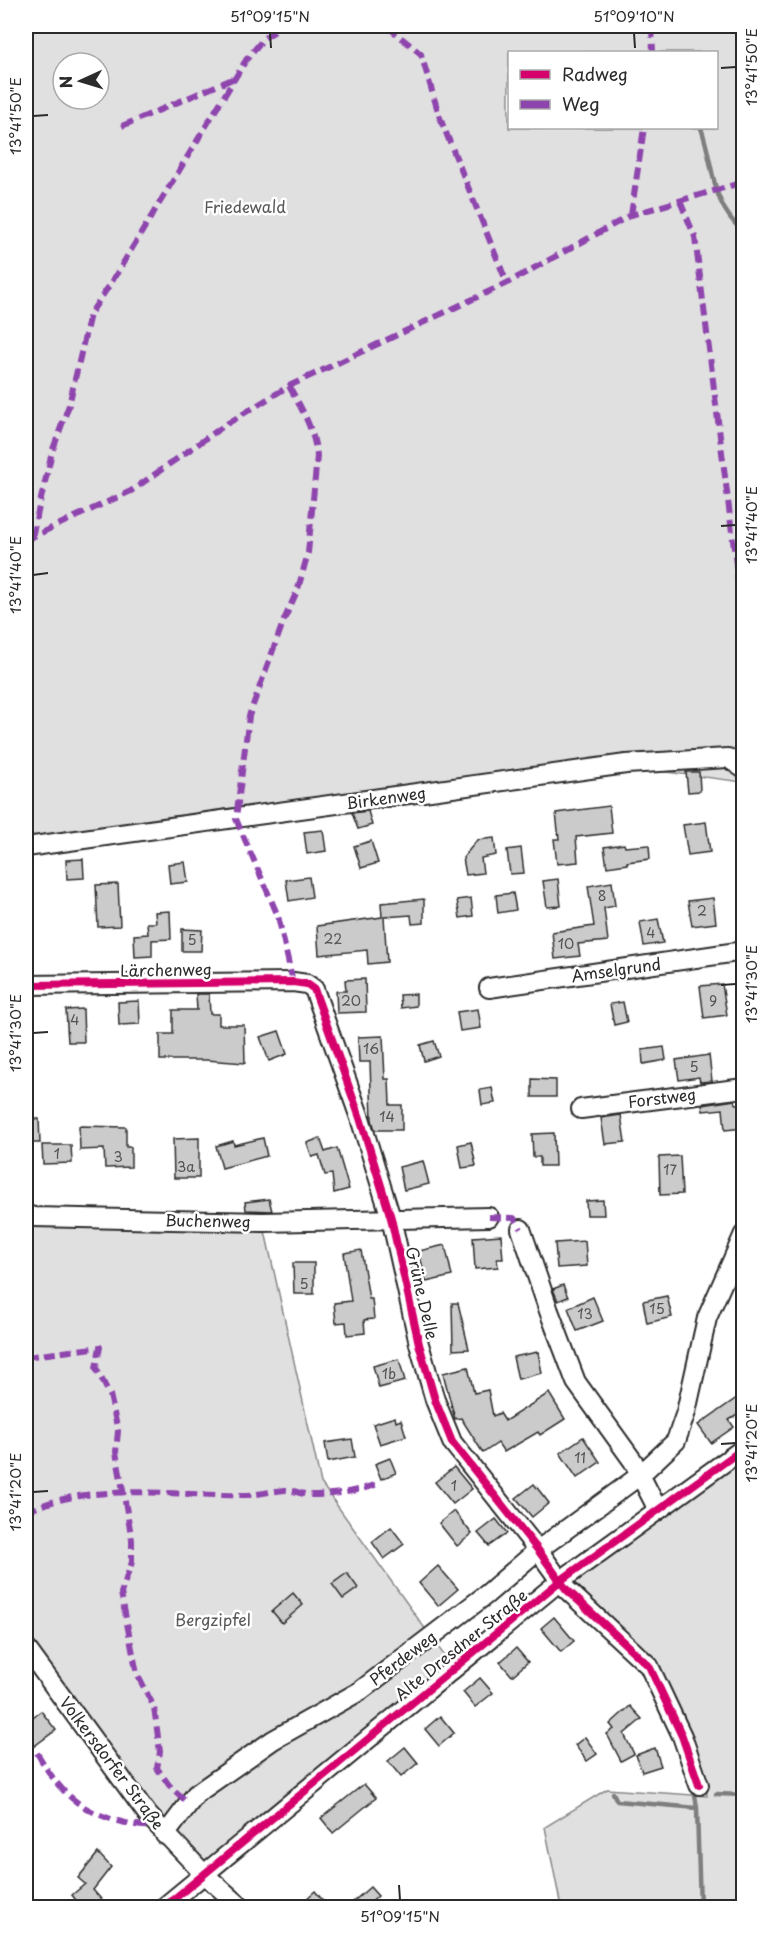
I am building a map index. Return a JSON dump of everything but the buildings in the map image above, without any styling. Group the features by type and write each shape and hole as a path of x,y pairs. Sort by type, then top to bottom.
{"street":[{"name":"Birkenweg","path":"26,847 626,764 728,758 744,769"},
{"name":"Amselgrund","path":"489,988 744,951"},
{"name":"Lärchenweg","path":"26,985 293,982 308,984"},
{"name":"Grüne Delle","path":"308,984 314,989 360,1118 391,1218 419,1344 435,1400 452,1442 566,1588 649,1666 682,1736 699,1785"},
{"name":"Forstweg","path":"581,1109 744,1088"},
{"name":"Buchenweg","path":"26,1215 263,1222 489,1217"},
{"path":"521,1229 576,1382 633,1461 658,1510"},
{"name":"Pferdeweg","path":"165,1835 196,1794 273,1740 360,1691 487,1594 538,1550 639,1476 676,1441 686,1412 707,1318 744,1234"},
{"name":"Alte Dresdner Straße","path":"163,1908 560,1581 744,1448"},
{"name":"Volkersdorfer Straße","path":"26,1648 134,1797 165,1835 242,1908"}],"green space":[{"name":"Friedewald","path":"26,26 743,26 743,782 596,763 26,844"},
{"name":"Bergzipfel","path":"26,1215 263,1222 321,1483 454,1669 203,1873 26,1648"},
{"path":"743,1440 743,1907 561,1907 545,1827 607,1789 707,1796 705,1780 654,1661 564,1572"}],"waterway":[{"path":"701,129 724,209 744,232"},
{"path":"694,1788 697,1808"},
{"path":"613,1793 617,1801 697,1808 700,1908"},
{"path":"716,1794 744,1795"}],"marked path":[{"path":"32,537 52,452 69,405 90,314 246,60 264,38 283,26"},
{"path":"387,26 421,54 440,118 507,283"},
{"path":"652,26 653,51"},
{"path":"122,126 237,77"},
{"path":"631,215 644,129"},
{"path":"26,542 32,537 131,491 225,425 289,386 507,283 631,215 744,182"},
{"path":"680,201 695,237 744,628"},
{"path":"289,386 310,428 317,456 308,553 298,589 284,620 249,716 236,819 278,916 293,982"},
{"path":"489,1217 514,1218 521,1229"},
{"path":"26,1357 100,1347 96,1368 110,1395 118,1431 116,1452 132,1540 132,1562 121,1593 137,1674 154,1707 160,1752 157,1768 169,1785 188,1803"},
{"path":"26,1512 52,1502 105,1493 244,1495 285,1490 320,1495 356,1490 380,1483"},
{"path":"37,1753 60,1787 84,1807 121,1822 158,1827"}],"cycle path":[{"path":"26,985 293,982 307,984 314,989 360,1118 391,1218 419,1344 435,1400 452,1442 566,1589 649,1666 682,1736 699,1785"},
{"path":"163,1908 560,1581 744,1448"}]}
